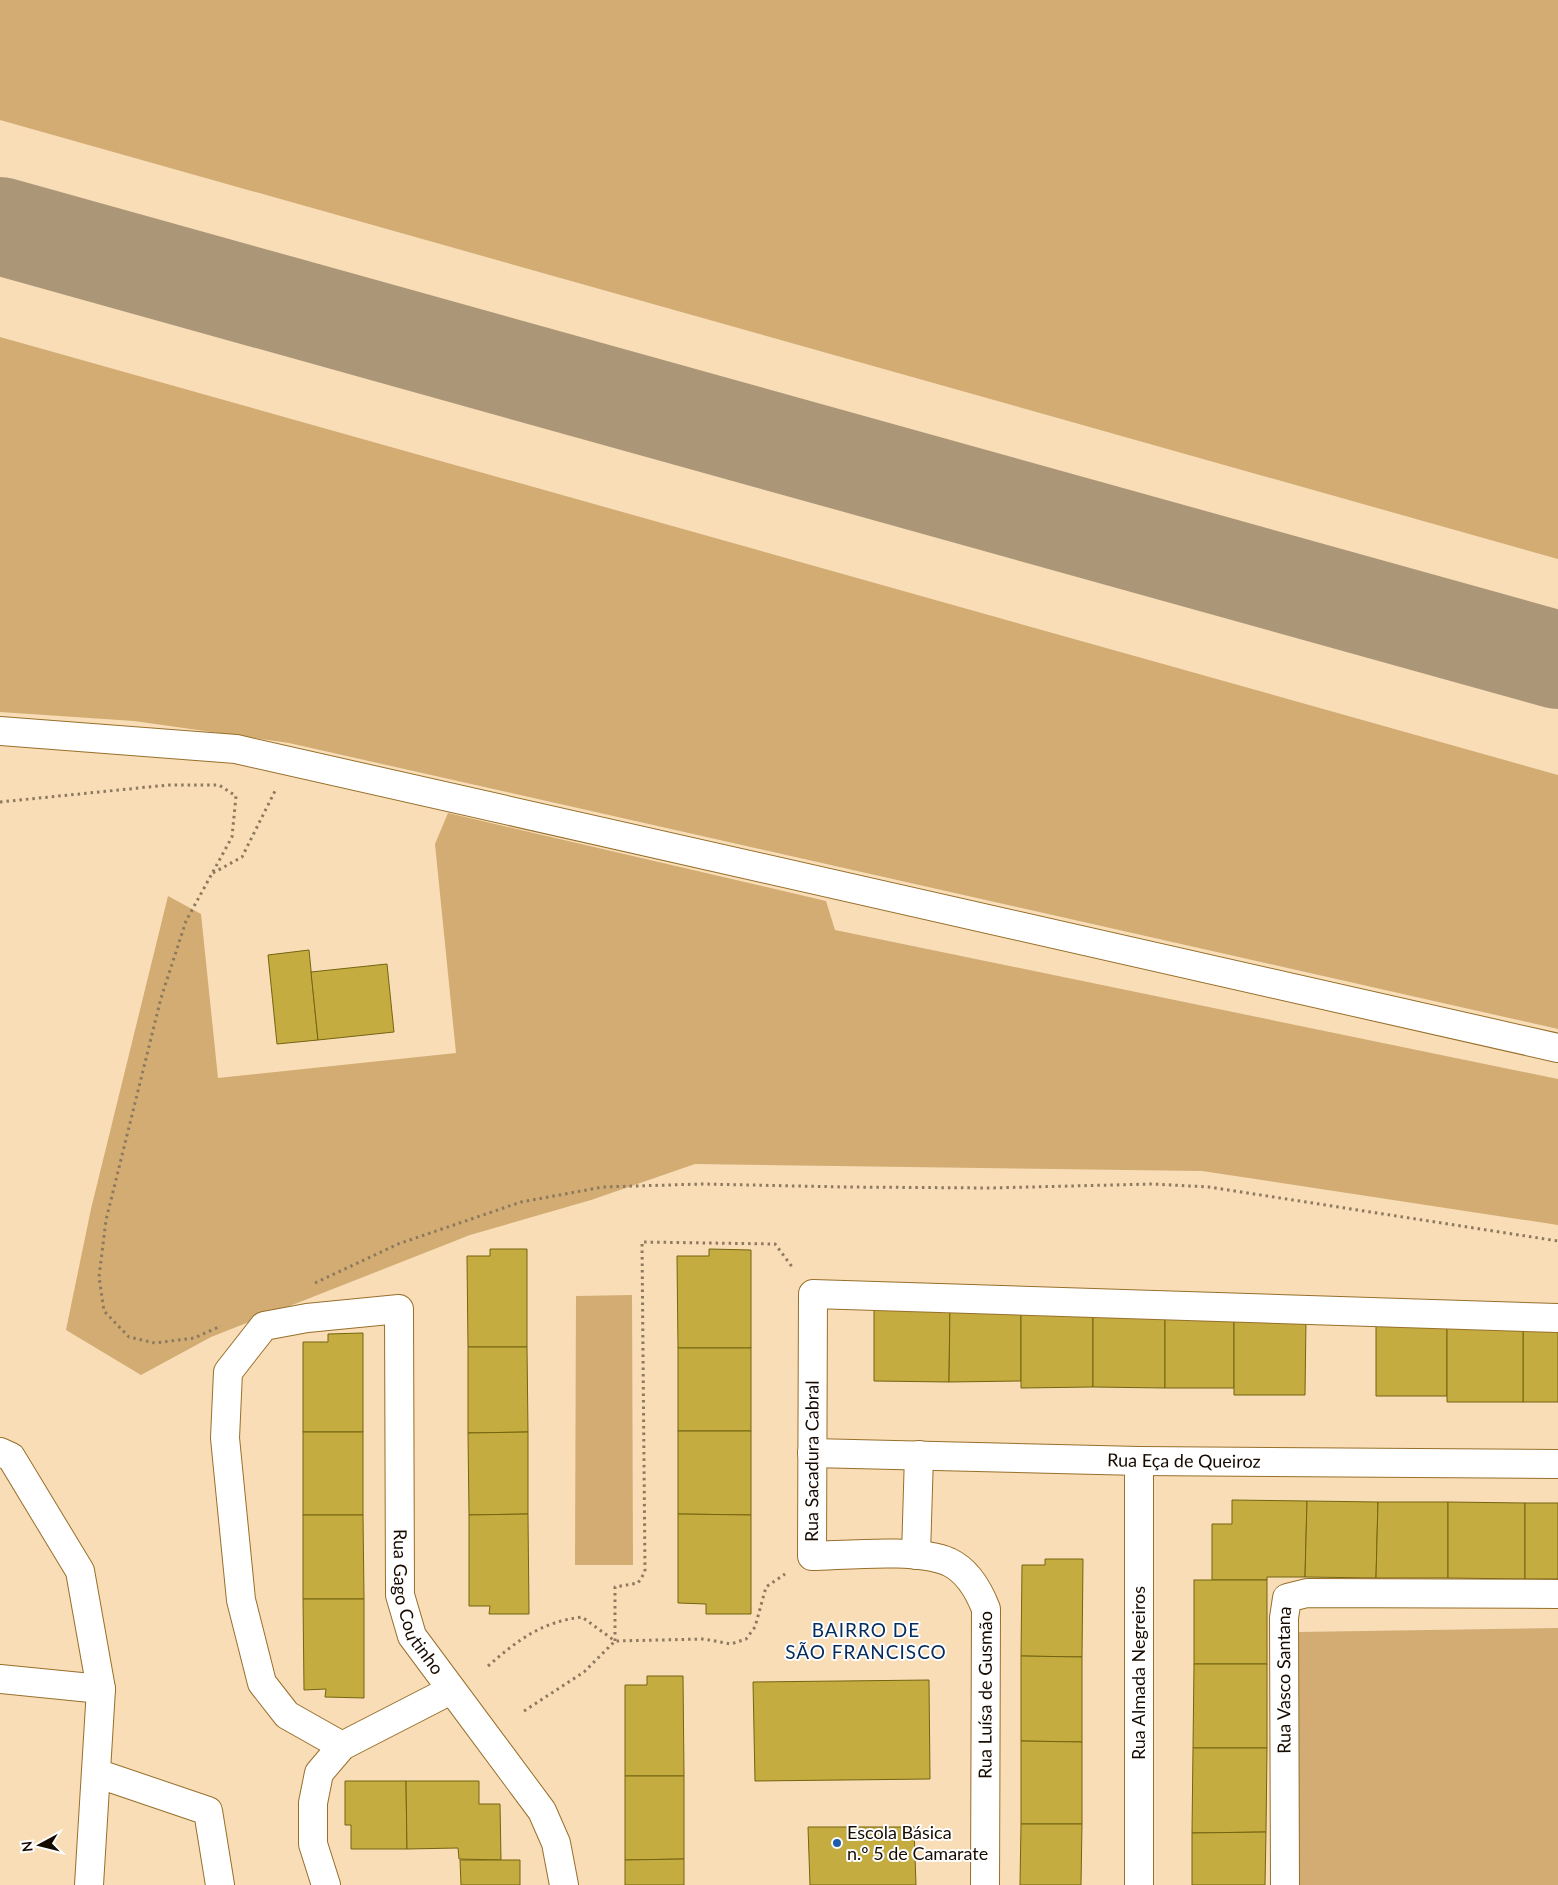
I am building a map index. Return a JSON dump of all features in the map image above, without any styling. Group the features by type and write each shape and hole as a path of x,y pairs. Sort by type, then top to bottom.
{"street":[{"path":"0,731 236,749 1558,1048"},
{"path":"813,1294 1558,1318"},
{"name":"Rua Sacadura Cabral","path":"813,1294 812,1556 916,1555"},
{"name":"Rua Gago Coutinho","path":"342,1746 287,1715 262,1683 242,1600 225,1438 228,1372 264,1326 307,1318 399,1309 400,1595 412,1636 450,1690 542,1810 556,1843 564,1885"},
{"path":"0,1452 11,1457 80,1571 101,1689 89,1885"},
{"name":"Rua Eça de Queiroz","path":"812,1453 1139,1461 1558,1464"},
{"path":"916,1555 919,1455"},
{"name":"Rua Almada Negreiros","path":"1139,1461 1139,1885"},
{"name":"Rua Luísa de Gusmão","path":"916,1555 950,1563 978,1589 986,1609 985,1885"},
{"name":"Rua Vasco Santana","path":"1284,1885 1284,1618 1287,1598 1307,1593 1558,1594"},
{"path":"0,1679 101,1689"},
{"path":"326,1885 314,1844 313,1803 319,1773 342,1746 450,1690"},
{"path":"96,1773 208,1811 220,1885"}],"path":[{"path":"212,873 242,857 290,761"},
{"path":"0,802 168,785 219,785 236,796 232,837 186,921 161,998 106,1220 100,1277 104,1311 129,1337 155,1343 194,1338 230,1322"},
{"path":"311,1285 398,1244 521,1202 613,1186 702,1184 845,1188 989,1188 1153,1184 1209,1187 1558,1241"},
{"path":"524,1711 584,1672 615,1641 615,1587 638,1583 645,1572 642,1242 775,1244 813,1294"},
{"path":"488,1666 524,1636 565,1619 582,1617 615,1641 704,1639 731,1644 746,1639 755,1627 766,1587 812,1556"}],"shaded area":[{"path":"0,0 1558,0 1558,559 0,120"},
{"path":"0,337 1558,775 1558,1029 289,743 134,721 0,712"},
{"path":"448,813 826,901 835,930 1558,1079 1558,1225 1202,1171 695,1164 591,1200 470,1235 211,1337 141,1375 66,1330 91,1209 168,896 201,914 218,1078 456,1053 435,844"},
{"path":"632,1295 633,1565 575,1565 576,1296"},
{"path":"1558,1628 1558,1885 1299,1885 1299,1632"}],"building":[{"path":"309,950 318,1040 277,1044 268,955"},
{"path":"387,964 394,1032 318,1040 311,972"},
{"path":"490,1249 527,1249 527,1347 468,1347 467,1256 490,1256"},
{"path":"709,1249 751,1250 751,1348 678,1348 677,1256 709,1256"},
{"path":"874,1302 950,1302 949,1382 874,1381"},
{"path":"950,1302 1021,1303 1021,1381 949,1382"},
{"path":"1021,1309 1093,1310 1093,1387 1021,1388"},
{"path":"1093,1310 1165,1310 1165,1388 1093,1387"},
{"path":"1165,1310 1234,1317 1234,1388 1165,1388"},
{"path":"1234,1317 1306,1318 1305,1395 1234,1395"},
{"path":"1376,1319 1447,1325 1447,1396 1376,1396"},
{"path":"1523,1324 1558,1324 1558,1402 1523,1402"},
{"path":"1523,1324 1523,1402 1447,1402 1447,1325"},
{"path":"363,1333 363,1432 303,1432 303,1342 328,1342 328,1334"},
{"path":"468,1347 527,1347 528,1432 468,1433"},
{"path":"678,1348 751,1348 751,1431 678,1431"},
{"path":"678,1431 751,1431 751,1515 678,1514"},
{"path":"303,1432 363,1432 363,1515 303,1515"},
{"path":"528,1432 528,1514 469,1515 468,1433"},
{"path":"1232,1500 1307,1501 1305,1577 1267,1577 1267,1580 1212,1580 1212,1524 1232,1524"},
{"path":"1307,1501 1378,1502 1376,1578 1305,1577"},
{"path":"1378,1502 1448,1502 1448,1578 1376,1578"},
{"path":"1448,1502 1525,1503 1525,1579 1448,1578"},
{"path":"1525,1503 1558,1503 1558,1579 1525,1579"},
{"path":"528,1514 529,1614 489,1614 490,1606 469,1606 469,1515"},
{"path":"678,1514 751,1515 751,1614 706,1614 706,1604 678,1603"},
{"path":"303,1515 363,1515 364,1599 303,1599"},
{"path":"1045,1559 1083,1559 1082,1657 1021,1656 1022,1565 1045,1565"},
{"path":"1194,1580 1267,1580 1267,1664 1194,1664"},
{"path":"303,1599 364,1599 364,1698 325,1697 326,1689 304,1690"},
{"path":"1021,1656 1082,1657 1082,1742 1021,1741"},
{"path":"1194,1664 1267,1664 1267,1748 1193,1748"},
{"path":"647,1676 683,1676 684,1776 625,1776 625,1685 647,1685"},
{"path":"929,1680 930,1779 755,1781 753,1682"},
{"path":"1021,1741 1082,1742 1082,1824 1021,1824"},
{"path":"1193,1748 1267,1748 1266,1832 1192,1833"},
{"path":"625,1776 684,1776 684,1859 625,1860"},
{"path":"345,1781 406,1781 407,1849 351,1849 351,1825 345,1825"},
{"path":"406,1781 479,1781 479,1804 500,1804 501,1860 459,1859 458,1848 407,1849"},
{"path":"1021,1824 1082,1824 1081,1885 1020,1885"},
{"name":"Escola Básica n.º 5 de Camarate","path":"808,1827 914,1827 916,1885 810,1885"},
{"path":"1266,1832 1265,1885 1192,1885 1192,1833"},
{"path":"684,1859 684,1885 625,1885 625,1860"},
{"path":"460,1860 520,1860 520,1885 461,1885"}],"taxiway":[{"path":"0,226 1558,660"}],"place":[{"name":"Escola Básica n.º 5 de Camarate","path":"837,1843"}],"district":[{"name":"BAIRRO DE SÃO FRANCISCO","path":"866,1641"}]}
